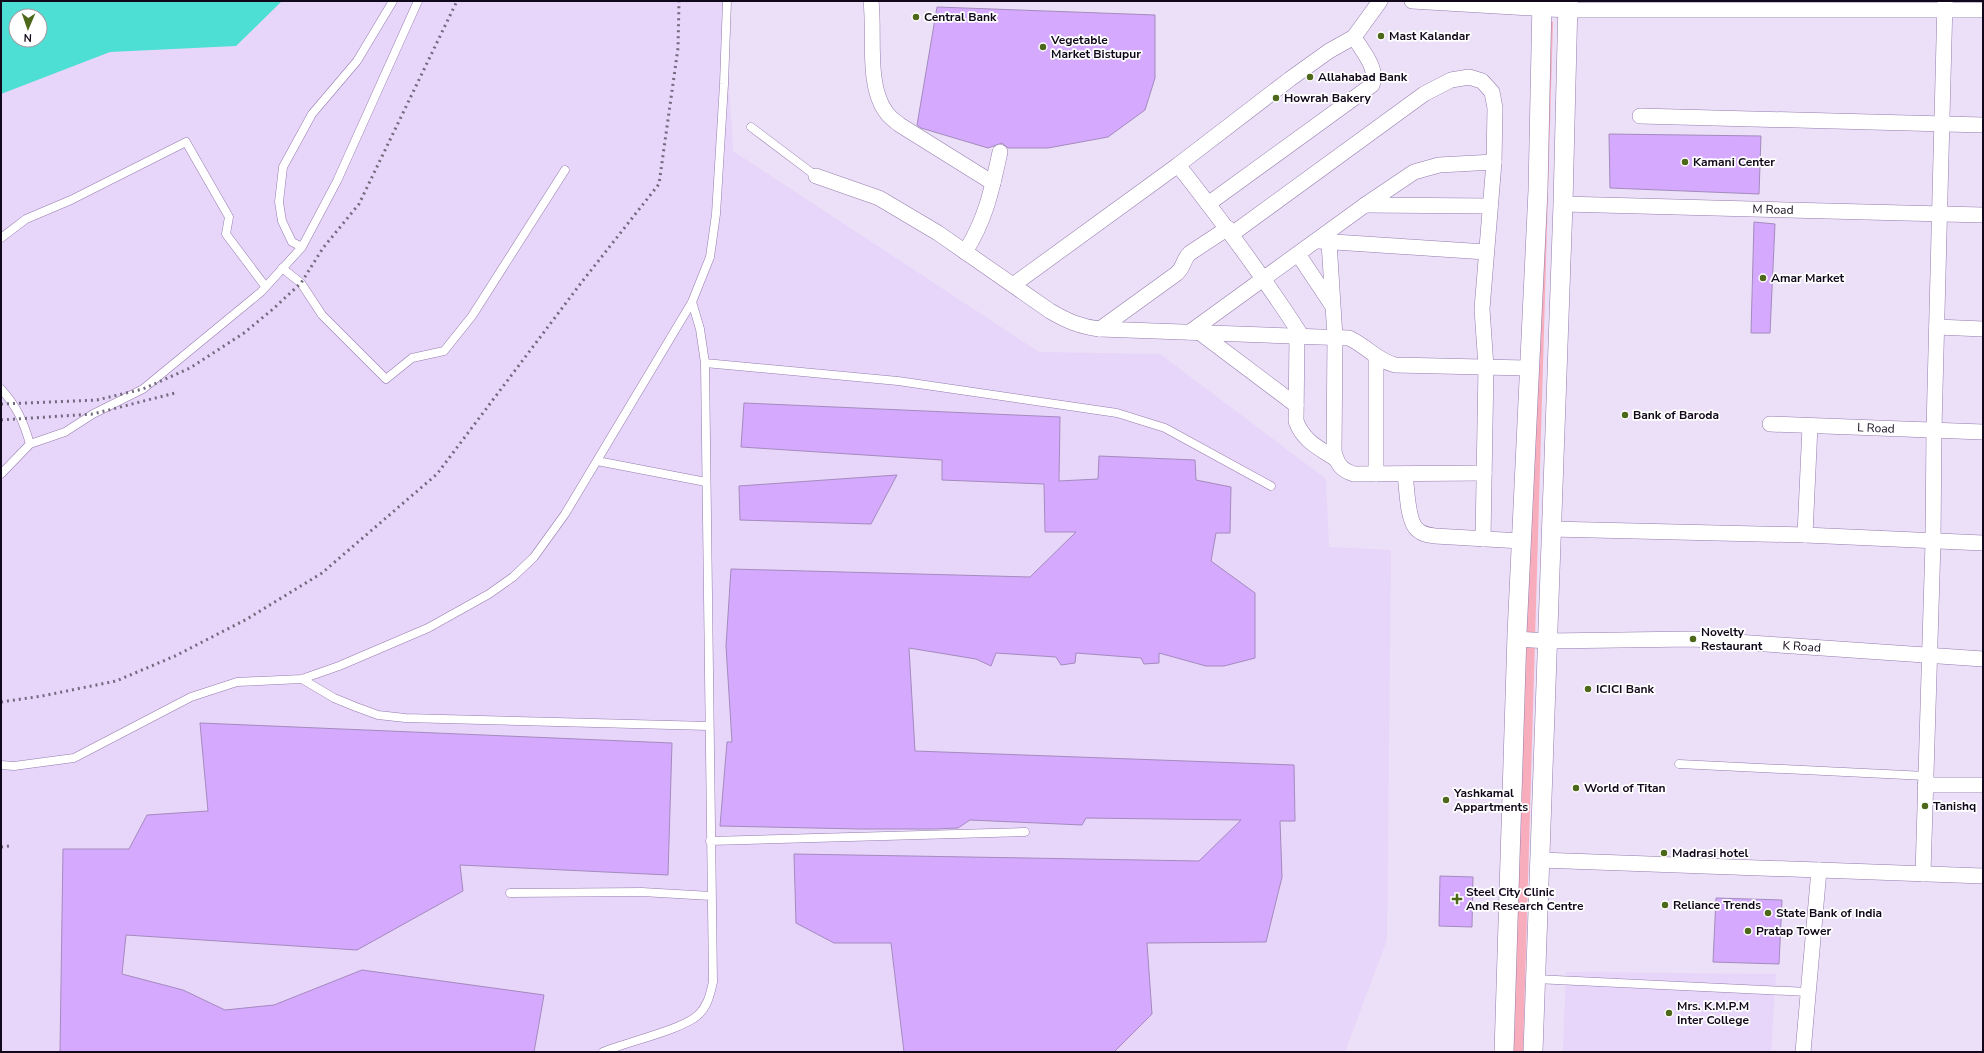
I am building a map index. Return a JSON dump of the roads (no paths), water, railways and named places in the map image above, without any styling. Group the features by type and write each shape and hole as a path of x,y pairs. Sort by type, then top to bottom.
{"street":[{"path":"871,1 874,72 878,95 886,113 900,124 993,183"},
{"path":"1013,285 1178,166 1290,79 1329,51 1354,37 1380,1"},
{"path":"1412,1 1542,5 1945,5 1983,10"},
{"path":"1504,1052 1516,638 1538,190 1542,5"},
{"path":"1533,1052 1563,204 1568,5"},
{"path":"1923,874 1933,542 1934,429 1945,5"},
{"path":"1208,204 1372,85 1375,78 1373,69 1354,37"},
{"path":"1100,329 1181,270 1186,257 1190,253 1230,231 1424,94 1451,80 1469,77 1482,81 1492,92 1495,108 1494,162 1482,309 1486,367 1483,539"},
{"path":"1640,116 1983,125"},
{"path":"965,252 978,232 993,183 1000,152"},
{"path":"1194,332 1298,254 1322,241 1365,205 1414,172 1439,165 1494,162"},
{"path":"1178,166 1230,231 1265,279 1300,335 1296,421 1300,431 1307,440 1336,459"},
{"path":"816,176 879,198 965,252 1066,321 1082,327 1100,329 1335,336 1349,338 1363,345 1382,361 1395,365 1530,368"},
{"name":"M Road","path":"1563,204 1983,215"},
{"path":"1365,205 1490,206"},
{"path":"1322,241 1486,252"},
{"path":"1322,241 1335,336 1334,451 1340,467 1345,472 1354,474 1484,473"},
{"path":"1298,254 1332,306"},
{"path":"1937,327 1983,329"},
{"path":"1194,332 1296,404"},
{"path":"1376,356 1376,474"},
{"name":"L Road","path":"1770,424 1983,432"},
{"path":"1805,535 1810,426"},
{"path":"1405,474 1411,514 1415,527 1422,533 1435,536 1521,541"},
{"path":"1551,529 1805,535 1933,542 1983,543"},
{"name":"K Road","path":"1516,638 1548,641 1693,639 1983,659"},
{"path":"1925,780 1983,785"},
{"path":"1540,860 1983,876"},
{"path":"1803,1052 1819,870"}],"lane":[{"path":"302,247 292,242 282,221 279,202 284,167 312,114 357,61 393,1"},
{"path":"1,474 30,444 65,432 93,414 143,389 265,286 302,247 337,181 418,1"},
{"path":"1,765 14,766 74,758 191,697 237,682 302,679 339,666 428,628 488,594 513,577 534,557 565,514 692,302 710,257 716,214 724,84 727,1"},
{"path":"751,127 816,176"},
{"path":"1,238 26,219 71,200 186,142 229,217 226,234 265,286"},
{"path":"282,268 301,283 322,315 386,379 412,358 444,351 472,316 564,170"},
{"path":"603,1052 680,1025 698,1015 709,1000 713,982 705,363 700,329 692,302"},
{"path":"705,363 898,381 1117,413 1165,428 1272,486"},
{"path":"1,389 14,404 20,415 30,444"},
{"path":"596,461 706,482"},
{"path":"302,679 334,698 378,715 413,718 709,726"},
{"path":"1679,764 1925,780"},
{"path":"710,842 1025,832"},
{"path":"510,893 642,892 711,896"},
{"path":"1535,979 1808,992"}],"railway":[{"path":"1,404 97,400 143,389 190,368 244,333 273,309 301,283 323,248 359,204 457,1"},
{"path":"1,702 42,696 116,681 175,656 247,619 322,573 437,474 581,283 659,184 678,48 679,1"},
{"path":"1,420 93,414 175,393"},
{"path":"1,847 9,846"}],"place":[{"name":"Central Bank","path":"916,17"},
{"name":"Mast Kalandar","path":"1381,36"},
{"name":"Vegetable Market Bistupur","path":"1043,47"},
{"name":"Allahabad Bank","path":"1310,77"},
{"name":"Howrah Bakery","path":"1276,98"},
{"name":"Kamani Center","path":"1685,162"},
{"name":"Amar Market","path":"1763,278"},
{"name":"Bank of Baroda","path":"1625,415"},
{"name":"Novelty Restaurant","path":"1693,639"},
{"name":"ICICI Bank","path":"1588,689"},
{"name":"World of Titan","path":"1576,788"},
{"name":"Yashkamal Appartments","path":"1446,800"},
{"name":"Tanishq","path":"1925,806"},
{"name":"Madrasi hotel","path":"1664,853"},
{"name":"Steel City Clinic And Research Centre","path":"1457,899"},
{"name":"Reliance Trends","path":"1665,905"},
{"name":"State Bank of India","path":"1768,913"},
{"name":"Pratap Tower","path":"1748,931"},
{"name":"Mrs. K.M.P.M Inter College","path":"1669,1013"}]}
